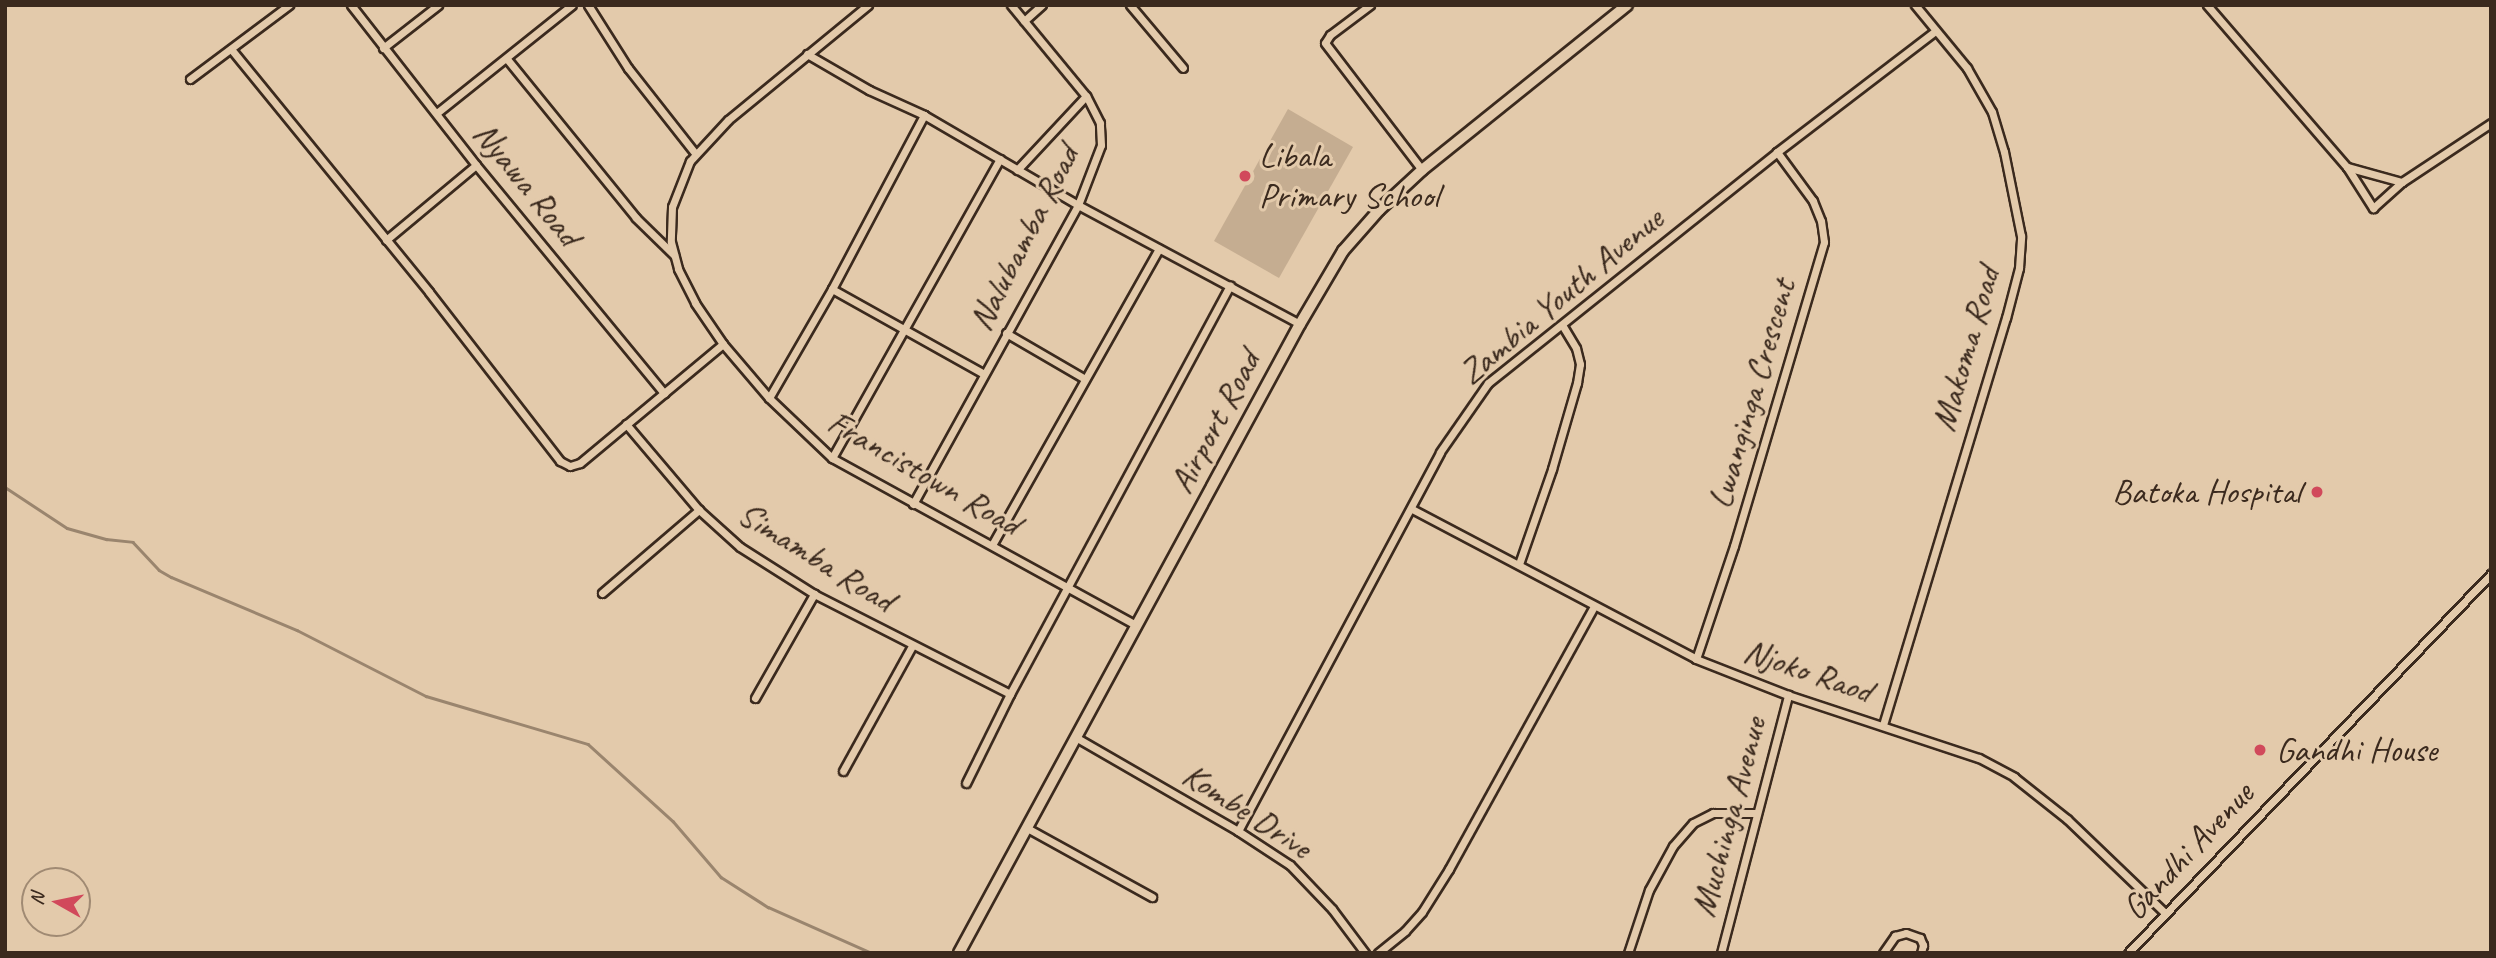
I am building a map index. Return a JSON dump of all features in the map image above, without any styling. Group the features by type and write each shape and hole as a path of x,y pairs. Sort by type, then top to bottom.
{"street":[{"path":"190,79 289,5"},
{"name":"Nyawa Road","path":"351,5 383,48 438,112 477,165 664,393"},
{"path":"383,48 438,5"},
{"path":"438,112 572,5"},
{"path":"588,5 628,68 695,153"},
{"name":"Francistown Road","path":"868,5 728,120 695,153 684,171 672,207 674,254 695,303 723,344 769,398 832,458 1137,625"},
{"name":"Nalubamba Road","path":"913,504 1078,205 1101,145 1100,123 1086,96 1012,5"},
{"path":"1024,21 1042,5"},
{"path":"1130,5 1183,68"},
{"path":"1370,5 1330,35 1325,43 1359,91 1422,170"},
{"name":"Airport Road","path":"960,953 1300,324 1343,251 1379,210 1422,170 1627,5"},
{"name":"Makoma Road","path":"1882,725 2019,268 2021,236 1992,112 1967,68 1915,5"},
{"path":"2207,5 2347,167 2373,208 2402,183 2491,123"},
{"name":"Zambia Youth Avenue","path":"1238,831 1412,509 1440,452 1488,383 1777,152 1935,31"},
{"path":"231,49 560,461 570,466 580,463 723,344"},
{"path":"807,54 869,90 924,115 1078,205 1300,324"},
{"path":"507,59 636,218 674,254"},
{"path":"1017,170 1086,96"},
{"path":"769,398 832,289 924,115"},
{"name":"Lwanginga Crescent","path":"1696,659 1734,545 1824,242 1822,220 1813,201 1777,152"},
{"path":"832,458 1000,159"},
{"path":"386,240 477,165"},
{"path":"2347,167 2402,183"},
{"path":"992,545 1045,456 1085,379 1159,249"},
{"path":"966,783 1010,694 1230,286"},
{"path":"832,289 984,374"},
{"path":"1518,564 1552,469 1577,383 1580,364 1576,348 1562,325"},
{"path":"1006,333 1085,379"},
{"name":"Simamba Road","path":"626,424 699,510 740,547 814,594 1010,694"},
{"name":"Njoko Raod","path":"1412,509 1696,659 1788,695 1979,758 2014,776 2067,819 2164,912"},
{"path":"602,593 699,510"},
{"name":"Gandhi Avenue","path":"2128,953 2164,912 2491,574"},
{"path":"755,698 814,594"},
{"path":"1378,953 1405,931 1422,912 1449,869 1594,606"},
{"path":"843,771 912,646"},
{"name":"Muchinga Avenue","path":"1721,953 1755,813 1788,695"},
{"name":"Kombe Drive","path":"1077,738 1238,831 1302,875 1365,953"},
{"path":"1628,953 1649,890 1673,846 1693,823 1713,813 1755,813"},
{"path":"1027,828 1095,868 1153,897"},
{"path":"1883,953 1895,936 1906,933 1920,938 1923,945 1921,953"}],"shaded area":[{"path":"1288,109 1353,147 1279,278 1214,241"}],"waterway":[{"path":"5,487 67,528 106,539 133,542 159,570 171,577 297,630 426,696 588,744 673,821 721,877 768,907 872,953"}],"place":[{"name":"Libala Primary School","path":"1245,176"},
{"name":"Batoka Hospital","path":"2317,492"},
{"name":"Gandhi House","path":"2260,750"}]}
